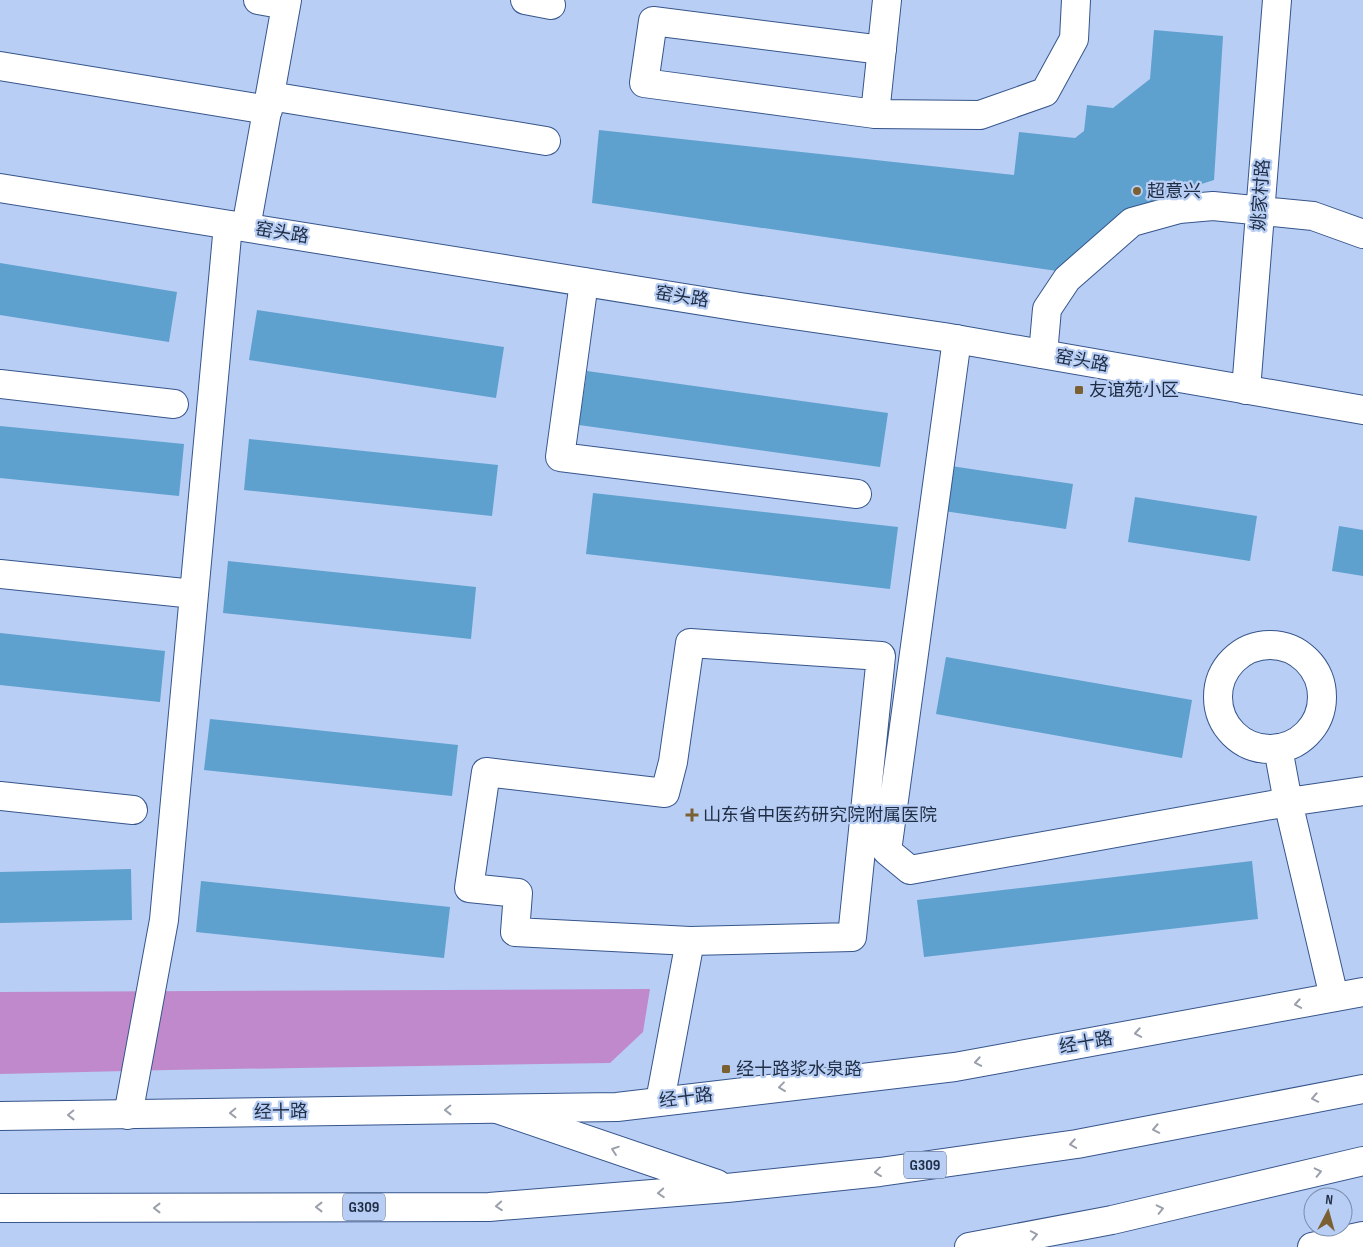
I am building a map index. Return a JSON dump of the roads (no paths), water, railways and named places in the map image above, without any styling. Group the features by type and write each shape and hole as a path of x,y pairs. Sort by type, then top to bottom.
{"main road":[{"path":"128,1115 164,920 194,594 238,224 269,103 287,3 258,0"},
{"path":"524,0 551,5"},
{"path":"875,114 887,0"},
{"path":"882,50 653,20 644,84 875,114 980,116 1045,92 1074,39 1076,0"},
{"name":"姚家村路","path":"1246,390 1276,0"},
{"path":"0,66 546,141"},
{"name":"窑头路","path":"0,188 238,224 584,282 957,339 1363,410"},
{"path":"1042,354 1047,309 1067,279 1132,222 1179,209 1213,206 1313,216 1363,234"},
{"path":"584,282 560,458 857,494"},
{"path":"957,339 887,851 910,870 1288,802 1363,791"},
{"path":"0,384 174,404"},
{"path":"0,574 194,594"},
{"path":"690,643 881,656 852,937 690,941 515,932 518,893 470,888 486,772 665,793 672,762 690,643"},
{"path":"1278,748 1288,802 1334,997"},
{"path":"0,796 133,810"},
{"path":"660,1102 690,941"},
{"name":"经十路","path":"0,1116 617,1107 956,1066 1363,992"},
{"name":"G309","path":"0,1208 489,1207 727,1188 880,1172 1078,1144 1363,1089"},
{"path":"497,1109 727,1188"},
{"path":"969,1247 1112,1220 1363,1161"},
{"path":"1312,1247 1363,1236"}],"place":[{"name":"超意兴","path":"1137,191"},
{"name":"友谊苑小区","path":"1079,390"},
{"name":"山东省中医药研究院附属医院","path":"692,815"},
{"name":"经十路浆水泉路","path":"726,1069"}]}
